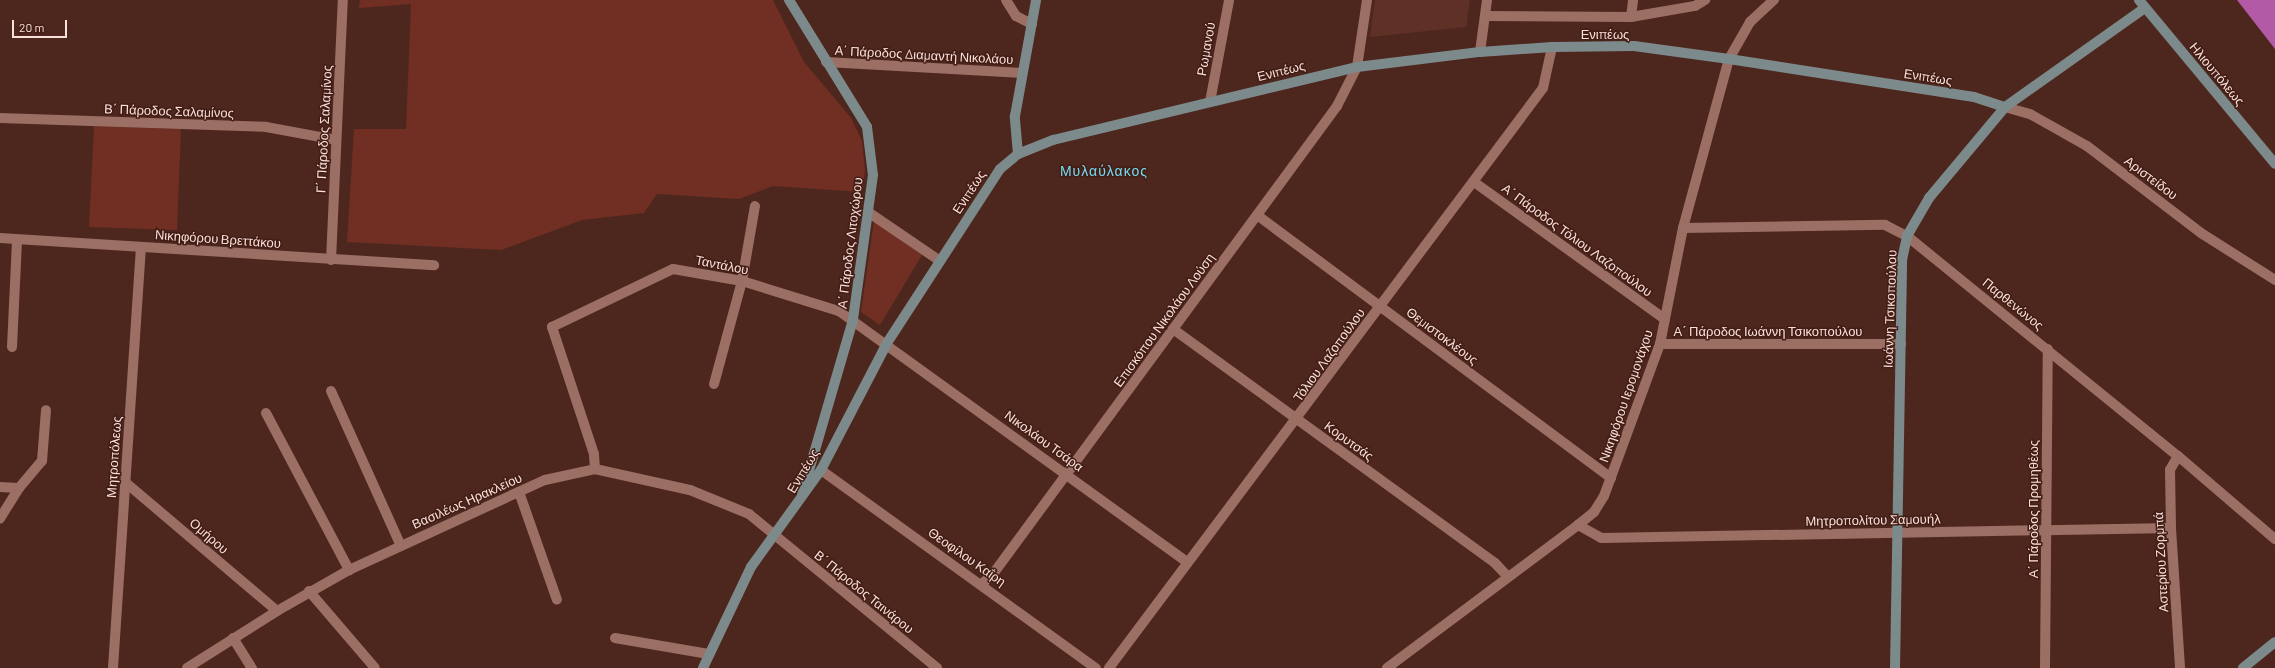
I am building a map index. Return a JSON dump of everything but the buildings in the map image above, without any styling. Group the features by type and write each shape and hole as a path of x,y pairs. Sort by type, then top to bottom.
{"street":[{"name":"Γ΄ Πάροδος Σαλαμίνος","path":"331,260 343,0"},
{"name":"Α΄ Πάροδος Λιτοχώρου","path":"789,0 867,127 873,175 853,320 800,503"},
{"path":"1006,0 1016,16 1032,24"},
{"path":"1018,154 1015,116 1021,74 1036,0"},
{"name":"Ρωμανού","path":"1210,102 1228,0"},
{"name":"Επισκόπου Νικολάου Λούση","path":"983,583 1067,474 1337,106 1357,67 1367,0"},
{"path":"1480,52 1487,0"},
{"path":"1631,17 1633,0"},
{"path":"1485,16 1631,17 1695,6 1705,0"},
{"name":"Νικηφόρου Ιερομονάχου","path":"1387,668 1594,512 1611,478 1660,344 1683,228 1729,59 1750,22 1774,0"},
{"name":"Ιωάννη Τσικοπούλου","path":"1895,668 1902,260 1907,236 1929,198 2005,107 2142,4"},
{"name":"Ηλιουπόλεως","path":"2142,4 2275,164"},
{"name":"Ενιπέως","path":"703,668 752,567 800,503 821,470 887,343 1000,169 1018,154 1053,140 1357,67 1480,52 1552,47 1634,46 1729,59 1974,97 2005,107"},
{"name":"Τόλιου Λαζοπούλου","path":"1109,668 1186,561 1297,420 1543,88 1552,47"},
{"name":"Α΄ Πάροδος Διαμαντή Νικολάου","path":"826,62 1021,74"},
{"name":"Αριστείδου","path":"2005,107 2030,114 2087,146 2201,233 2275,280"},
{"name":"Β΄ Πάροδος Σαλαμίνος","path":"0,118 266,127 336,140"},
{"name":"Α΄ Πάροδος Τόλιου Λαζοπούλου","path":"1474,182 1665,319"},
{"path":"714,384 742,281 755,206"},
{"path":"868,212 940,261"},
{"name":"Θεμιστοκλέους","path":"1257,215 1611,478"},
{"name":"Παρθενώνος","path":"1683,228 1885,225 1907,236 2178,456 2275,539"},
{"name":"Νικηφόρου Βρεττάκου","path":"0,238 331,260 434,265"},
{"path":"12,347 17,240"},
{"name":"Μητροπόλεως","path":"113,668 141,248"},
{"name":"Ταντάλου","path":"595,469 594,454 552,327 674,269 742,281 839,311 887,343"},
{"name":"Κορυτσάς","path":"1173,329 1495,563 1508,577"},
{"name":"Νικολάου Τσάρα","path":"887,343 1186,561"},
{"name":"Α΄ Πάροδος Ιωάννη Τσικοπούλου","path":"1660,344 1901,344"},
{"name":"Α΄ Πάροδος Προμηθέως","path":"2045,668 2048,350"},
{"path":"331,391 401,546"},
{"path":"0,518 19,488 42,461 46,410"},
{"path":"266,413 350,570"},
{"name":"Αστερίου Ζορμπά","path":"2178,456 2170,470 2170,528 2180,668"},
{"name":"Βασιλέως Ηρακλείου","path":"187,668 276,610 309,591 401,546 546,480 595,469 721,500 749,514 776,535"},
{"name":"Θεοφίλου Καΐρη","path":"821,470 983,583 1096,668"},
{"name":"Ομήρου","path":"125,482 276,610"},
{"path":"0,487 19,488"},
{"path":"519,492 557,600"},
{"name":"Μητροπολίτου Σαμουήλ","path":"1578,525 1601,538 2170,528"},
{"name":"Β΄ Πάροδος Ταινάρου","path":"776,535 935,667"},
{"path":"309,591 375,668"},
{"path":"233,638 252,668"},
{"path":"615,638 709,654"},
{"path":"2243,668 2275,642"}],"shaded area":[{"path":"360,0 773,0 804,62 851,118 862,141 865,171 862,192 773,186 739,199 657,194 644,213 582,220 501,250 347,242 354,129 406,129 411,4 359,8"},
{"path":"1375,0 1470,0 1466,27 1370,37"},
{"path":"2237,0 2275,0 2275,49"},
{"path":"94,126 181,129 177,230 89,227"},
{"path":"874,221 922,255 880,325 861,312"}],"district":[{"name":"Μυλαύλακος","path":"1104,171"}]}
